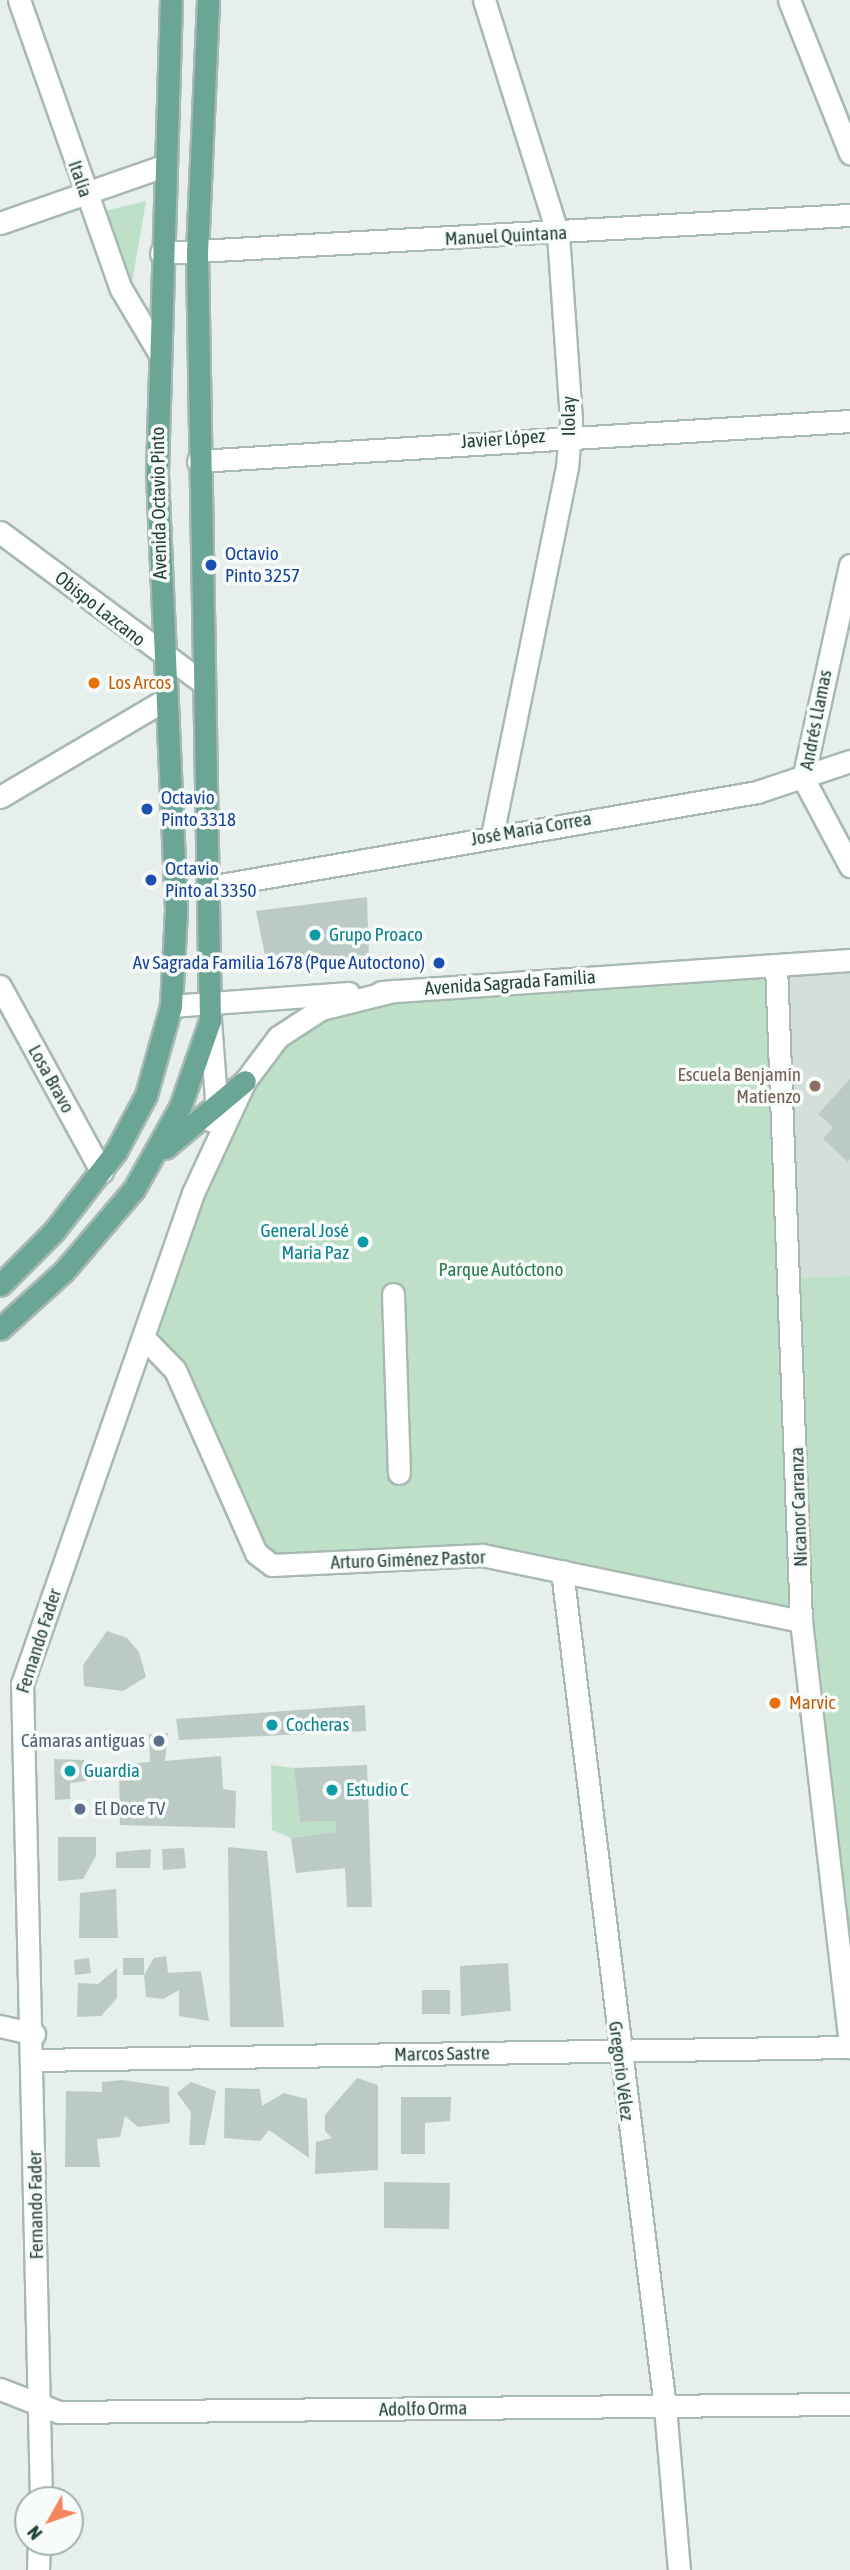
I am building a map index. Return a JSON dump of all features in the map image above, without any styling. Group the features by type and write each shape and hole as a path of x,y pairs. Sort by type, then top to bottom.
{"main road":[{"name":"Avenida Octavio Pinto","path":"0,1285 102,1172 146,1095 171,1006 176,909 163,701 158,351 171,0"},
{"name":"Avenida Octavio Pinto","path":"208,0 197,253 198,461 210,1010"},
{"path":"154,1160 210,1010"},
{"path":"0,1329 100,1234 154,1160 216,1099 245,1080"}],"street":[{"name":"Italia","path":"19,0 84,192 121,289 158,351"},
{"name":"Ilolay","path":"484,0 558,234 569,434 567,467 492,835"},
{"path":"789,0 850,153"},
{"path":"0,223 164,166"},
{"name":"Manuel Quintana","path":"161,253 558,234 850,215"},
{"name":"Javier López","path":"198,461 569,434 850,421"},
{"name":"Obispo Lazcano","path":"0,532 162,656 203,683"},
{"name":"Andrés Llamas","path":"850,565 803,778 850,866"},
{"path":"0,797 163,701"},
{"name":"José María Correa","path":"209,887 492,835 757,792 850,761"},
{"name":"Avenida Sagrada Familia","path":"171,1006 210,1010 393,991 850,960"},
{"name":"Nicanor Carranza","path":"776,965 801,1621 850,2047"},
{"name":"Losa Bravo","path":"0,986 102,1172"},
{"name":"Fernando Fader","path":"41,2486 34,2034 22,1685 145,1339 193,1194 245,1080 278,1037 321,1009 393,991"},
{"path":"193,1194 216,1099 210,1010"},
{"path":"393,1294 399,1473"},
{"name":"Arturo Giménez Pastor","path":"145,1339 175,1370 262,1561 482,1555 801,1621"},
{"name":"Gregorio Vélez","path":"562,1572 618,2051 665,2407 679,2570"},
{"path":"0,2026 34,2034"},
{"name":"Marcos Sastre","path":"34,2060 850,2047"},
{"name":"Adolfo Orma","path":"0,2389 59,2412 850,2404"}],"shaded area":[{"name":"Escuela Benjamín Matienzo","path":"850,960 850,1276 790,1278 776,965"}],"green space":[{"path":"146,201 132,283 96,213"},
{"name":"Parque Autóctono","path":"776,965 789,1278 850,1276 850,2047 801,1621 482,1555 256,1553 175,1370 145,1339 193,1193 278,1037 343,1001"},
{"path":"271,1765 294,1768 300,1822 336,1821 336,1832 291,1838 272,1830"}],"building":[{"name":"Grupo Proaco","path":"367,897 369,959 266,960 256,911"},
{"path":"850,1079 848,1162 823,1139 833,1127 818,1114"},
{"path":"107,1631 127,1638 139,1652 146,1677 123,1691 84,1686 83,1665"},
{"name":"Cocheras","path":"365,1705 366,1731 179,1740 176,1719"},
{"path":"168,1733 165,1761 221,1756 223,1789 236,1791 235,1828 120,1825 119,1765 150,1762 149,1734"},
{"name":"Guardia","path":"54,1759 84,1760 86,1781 70,1783 70,1799 55,1800"},
{"path":"367,1765 372,1907 347,1907 345,1868 296,1873 291,1838 336,1832 336,1821 300,1822 294,1768"},
{"path":"58,1837 96,1837 96,1856 83,1879 58,1881"},
{"path":"228,1847 267,1851 284,2027 230,2027"},
{"path":"184,1848 186,1868 163,1870 162,1849"},
{"path":"151,1849 150,1868 116,1868 116,1852"},
{"path":"116,1889 118,1938 79,1938 80,1893"},
{"path":"166,1956 168,1973 201,1971 209,2021 179,2016 179,1990 163,1999 146,1997 144,1975 154,1958"},
{"path":"89,1958 91,1973 75,1975 74,1960"},
{"path":"123,1958 144,1958 144,1975 123,1975"},
{"path":"508,1963 511,2011 461,2016 460,1966"},
{"path":"117,1968 117,1998 101,2016 77,2017 78,1983 98,1984"},
{"path":"422,1990 450,1990 450,2014 422,2014"},
{"path":"357,2078 378,2085 378,2170 315,2174 316,2142 332,2138 325,2131 325,2115"},
{"path":"123,2080 169,2087 170,2123 138,2127 125,2116 120,2137 97,2139 100,2167 65,2167 66,2091 102,2092 102,2082"},
{"path":"191,2082 216,2091 205,2145 189,2145 191,2112 177,2093"},
{"path":"225,2088 260,2089 262,2106 284,2093 307,2099 309,2158 269,2130 260,2141 224,2138"},
{"path":"401,2097 451,2097 450,2121 425,2123 425,2154 401,2154"},
{"path":"384,2182 450,2183 449,2229 384,2228"}],"place":[{"name":"Octavio Pinto 3257","path":"211,565"},
{"name":"Los Arcos","path":"94,683"},
{"name":"Octavio Pinto 3318","path":"147,809"},
{"name":"Octavio Pinto al 3350","path":"151,880"},
{"name":"Grupo Proaco","path":"315,935"},
{"name":"Av Sagrada Familia 1678 (Pque Autoctono)","path":"439,963"},
{"name":"Escuela Benjamín Matienzo","path":"815,1086"},
{"name":"General José María Paz","path":"363,1242"},
{"name":"Marvic","path":"775,1703"},
{"name":"Cocheras","path":"272,1725"},
{"name":"Cámaras antiguas","path":"159,1741"},
{"name":"Guardia","path":"70,1771"},
{"name":"Estudio C","path":"332,1790"},
{"name":"El Doce TV","path":"80,1809"}]}
